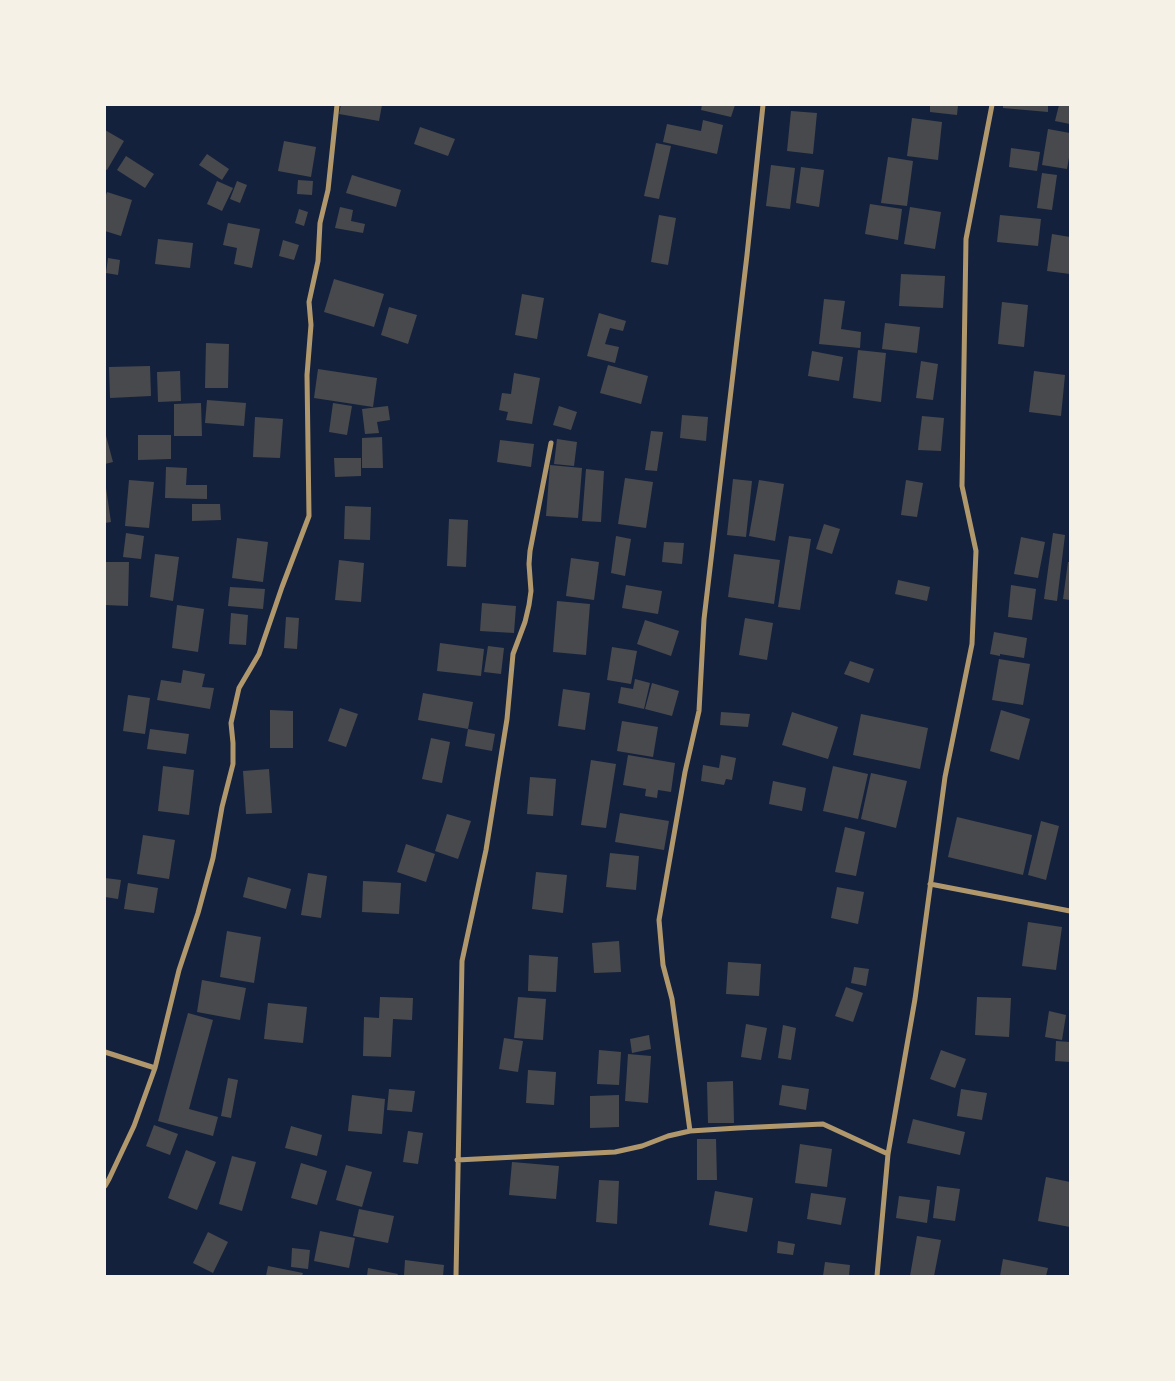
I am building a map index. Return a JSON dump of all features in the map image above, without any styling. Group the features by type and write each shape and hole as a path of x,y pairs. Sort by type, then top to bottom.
{"street":[{"path":"105,1186 134,1126 155,1068 179,970 198,913 213,858 222,807 233,764 231,723 239,688 259,654 309,516 307,374 311,325 309,302 318,261 320,223 328,190 337,105"},
{"path":"690,1131 672,999 663,965 659,920 685,772 698,711 704,619 763,105"},
{"path":"877,1276 888,1154 915,999 945,777 972,644 976,551 962,486 966,239 992,105"},
{"path":"456,1276 462,961 489,831 507,719 513,654 529,605 531,591 530,551 551,443"},
{"path":"930,884 1070,911"},
{"path":"105,1052 155,1068"},
{"path":"457,1160 615,1152 642,1146 668,1136 690,1131 823,1124 888,1154"}],"building":[{"path":"341,105 382,105 379,121 339,114"},
{"path":"702,105 735,105 731,117 701,110"},
{"path":"930,105 958,105 957,115 930,112"},
{"path":"1003,105 1048,105 1048,112 1003,108"},
{"path":"1059,105 1070,105 1070,124 1055,121"},
{"path":"791,111 817,113 813,154 787,151"},
{"path":"912,118 942,122 938,160 907,156"},
{"path":"703,120 723,125 717,154 663,142 667,124 701,131"},
{"path":"420,127 455,139 448,156 414,144"},
{"path":"1048,129 1070,133 1070,152 1067,169 1042,165"},
{"path":"105,130 124,141 107,170 105,169"},
{"path":"284,141 316,147 311,177 278,171"},
{"path":"656,143 671,146 659,199 644,196"},
{"path":"1011,148 1040,152 1037,171 1009,167"},
{"path":"207,154 229,169 222,180 199,165"},
{"path":"126,156 154,174 145,188 117,170"},
{"path":"888,157 913,161 907,206 881,203"},
{"path":"771,165 795,168 790,209 766,206"},
{"path":"801,167 824,170 819,207 796,203"},
{"path":"1042,173 1057,175 1052,210 1037,208"},
{"path":"352,175 401,190 396,207 346,193"},
{"path":"298,180 313,181 312,195 297,194"},
{"path":"217,181 233,188 222,211 207,204"},
{"path":"237,181 247,185 240,203 230,199"},
{"path":"107,192 132,200 121,236 105,231 105,198"},
{"path":"870,204 902,209 898,240 865,234"},
{"path":"340,207 353,210 351,221 365,224 363,233 335,228"},
{"path":"910,207 941,212 935,249 904,244"},
{"path":"299,209 308,212 304,226 295,223"},
{"path":"659,215 676,218 668,265 651,262"},
{"path":"1000,215 1041,219 1038,246 997,242"},
{"path":"228,223 260,229 252,268 234,264 237,248 223,245"},
{"path":"1052,234 1070,237 1070,274 1047,271"},
{"path":"158,239 193,243 190,268 155,264"},
{"path":"283,240 299,245 294,260 279,256"},
{"path":"108,258 120,260 118,275 106,273"},
{"path":"901,274 945,276 943,308 899,306"},
{"path":"334,279 384,294 374,327 324,312"},
{"path":"522,294 544,298 537,339 515,335"},
{"path":"824,299 845,301 841,329 861,332 860,348 819,344"},
{"path":"1002,302 1028,305 1024,347 998,344"},
{"path":"389,307 417,315 408,344 381,335"},
{"path":"599,313 626,321 623,331 610,328 605,344 619,347 615,363 587,356"},
{"path":"885,323 920,327 917,353 882,349"},
{"path":"206,343 229,344 228,388 205,388"},
{"path":"858,350 886,353 881,402 853,398"},
{"path":"812,351 843,357 839,381 808,376"},
{"path":"921,361 938,364 933,400 916,398"},
{"path":"608,365 648,376 641,404 600,393"},
{"path":"150,366 151,396 110,398 109,367"},
{"path":"318,369 377,378 373,407 314,398"},
{"path":"180,371 181,401 158,402 157,372"},
{"path":"1034,371 1065,375 1061,416 1029,412"},
{"path":"514,373 540,378 532,424 506,420 508,412 499,410 502,393 511,394"},
{"path":"207,400 246,403 244,426 205,423"},
{"path":"201,403 202,436 174,436 174,404"},
{"path":"333,403 352,406 347,435 329,432"},
{"path":"388,406 390,420 377,422 379,433 365,434 362,409"},
{"path":"559,406 577,412 571,430 553,425"},
{"path":"682,415 708,417 706,441 680,438"},
{"path":"922,416 944,418 941,451 918,450"},
{"path":"255,417 283,419 280,458 253,457"},
{"path":"651,431 663,432 657,471 645,470"},
{"path":"105,432 113,462 105,464"},
{"path":"138,435 171,435 171,459 138,460"},
{"path":"382,437 383,468 362,468 362,438"},
{"path":"557,439 577,442 574,466 554,464"},
{"path":"500,440 534,444 531,467 497,462"},
{"path":"334,458 361,458 361,476 335,477"},
{"path":"550,465 582,468 578,518 546,516"},
{"path":"166,467 187,468 186,485 207,485 207,499 165,498"},
{"path":"586,469 604,471 601,522 582,521"},
{"path":"625,478 653,482 646,528 618,524"},
{"path":"733,479 752,481 746,537 727,535"},
{"path":"129,480 154,482 149,528 125,526"},
{"path":"759,480 784,484 775,541 749,536"},
{"path":"906,480 923,483 917,517 901,515"},
{"path":"105,488 111,522 105,523"},
{"path":"192,504 220,504 221,520 192,521"},
{"path":"345,506 371,507 370,540 344,539"},
{"path":"449,519 468,520 466,567 447,566"},
{"path":"824,524 840,529 832,554 816,549"},
{"path":"126,533 144,536 141,559 123,557"},
{"path":"1053,533 1065,535 1057,601 1044,599"},
{"path":"616,536 631,539 625,576 611,573"},
{"path":"789,536 811,539 800,610 778,607"},
{"path":"1021,537 1045,542 1038,578 1014,574"},
{"path":"237,538 268,542 263,582 232,578"},
{"path":"664,542 684,543 682,564 662,562"},
{"path":"155,554 179,557 173,601 150,597"},
{"path":"734,554 780,560 774,604 728,597"},
{"path":"571,558 599,562 594,600 566,596"},
{"path":"339,560 364,563 361,602 335,600"},
{"path":"105,562 129,562 128,606 105,605"},
{"path":"1068,562 1070,562 1070,600 1063,599"},
{"path":"898,580 930,587 927,601 895,594"},
{"path":"626,585 662,591 658,614 622,608"},
{"path":"1011,585 1036,589 1032,620 1008,617"},
{"path":"230,587 265,589 263,609 228,606"},
{"path":"557,601 590,604 586,655 553,652"},
{"path":"482,603 516,606 514,633 480,631"},
{"path":"177,605 204,609 198,652 172,648"},
{"path":"231,613 248,615 246,645 229,644"},
{"path":"286,617 299,618 297,649 284,648"},
{"path":"745,618 773,623 767,660 739,655"},
{"path":"645,620 679,631 671,656 637,644"},
{"path":"994,632 1027,638 1024,658 990,654"},
{"path":"440,643 484,649 481,676 437,671"},
{"path":"488,646 504,648 501,674 484,672"},
{"path":"612,647 637,651 631,684 607,680"},
{"path":"999,659 1030,664 1023,705 992,700"},
{"path":"850,661 874,669 869,683 844,674"},
{"path":"183,670 205,674 202,687 214,688 210,709 157,700 161,680 181,683"},
{"path":"635,679 650,683 644,709 618,703 621,687 633,689"},
{"path":"652,683 679,691 672,716 645,709"},
{"path":"563,689 590,693 585,730 558,726"},
{"path":"423,693 473,702 468,729 418,720"},
{"path":"128,695 150,698 145,734 123,731"},
{"path":"340,708 358,714 346,747 328,741"},
{"path":"270,710 293,711 293,748 270,748"},
{"path":"1001,710 1030,719 1019,760 990,751"},
{"path":"721,712 750,714 748,727 720,725"},
{"path":"792,712 838,727 828,759 782,745"},
{"path":"861,714 928,728 920,769 853,755"},
{"path":"622,721 658,727 653,757 617,751"},
{"path":"150,729 189,734 186,754 147,749"},
{"path":"468,729 495,734 492,751 465,746"},
{"path":"431,738 450,742 442,783 422,779"},
{"path":"628,755 675,763 671,792 658,790 657,798 645,796 646,789 623,785"},
{"path":"721,755 736,758 732,780 726,779 724,785 701,781 703,765 719,768"},
{"path":"591,760 616,764 606,828 581,825"},
{"path":"163,766 194,770 189,815 158,811"},
{"path":"833,766 868,774 858,819 823,811"},
{"path":"269,769 272,813 246,814 243,771"},
{"path":"871,773 907,781 896,828 861,819"},
{"path":"530,777 556,779 553,816 527,814"},
{"path":"773,781 806,788 802,811 769,804"},
{"path":"620,813 669,821 664,850 615,842"},
{"path":"447,814 471,821 458,859 435,851"},
{"path":"957,817 1032,835 1023,875 948,857"},
{"path":"1041,821 1059,826 1046,880 1028,875"},
{"path":"845,827 865,832 856,876 835,872"},
{"path":"143,835 175,840 169,879 137,874"},
{"path":"406,844 435,854 426,882 397,872"},
{"path":"610,853 639,856 636,890 606,887"},
{"path":"536,872 567,875 563,913 532,909"},
{"path":"308,873 327,876 321,918 301,915"},
{"path":"248,877 291,889 286,909 243,897"},
{"path":"105,878 121,880 118,899 105,897"},
{"path":"363,881 401,883 399,914 362,912"},
{"path":"128,883 158,888 154,913 124,909"},
{"path":"837,887 864,892 858,924 831,918"},
{"path":"1028,922 1062,927 1056,970 1022,966"},
{"path":"227,931 261,937 254,983 220,977"},
{"path":"619,941 621,972 594,973 592,943"},
{"path":"529,955 558,957 556,992 528,991"},
{"path":"728,962 761,964 759,996 726,994"},
{"path":"854,967 869,969 866,986 851,983"},
{"path":"202,980 246,988 240,1020 197,1012"},
{"path":"846,987 863,993 853,1022 835,1016"},
{"path":"380,997 413,998 412,1020 393,1019 391,1057 363,1056 364,1017 379,1018"},
{"path":"518,997 546,999 543,1040 514,1038"},
{"path":"977,997 1011,998 1009,1037 975,1035"},
{"path":"268,1003 307,1007 303,1043 264,1039"},
{"path":"1049,1011 1066,1015 1062,1040 1045,1037"},
{"path":"188,1013 213,1020 189,1109 218,1117 213,1136 158,1121"},
{"path":"746,1024 767,1028 761,1060 741,1057"},
{"path":"783,1025 796,1028 791,1060 778,1058"},
{"path":"649,1035 651,1049 632,1053 630,1039"},
{"path":"504,1038 523,1041 518,1072 499,1069"},
{"path":"1056,1041 1070,1042 1070,1062 1055,1061"},
{"path":"599,1050 621,1052 619,1085 597,1084"},
{"path":"941,1050 966,1059 955,1088 930,1079"},
{"path":"628,1054 651,1056 648,1103 625,1101"},
{"path":"528,1070 556,1072 554,1105 526,1103"},
{"path":"228,1078 238,1080 231,1118 221,1116"},
{"path":"733,1081 734,1123 708,1123 707,1082"},
{"path":"782,1085 809,1089 806,1110 779,1105"},
{"path":"389,1089 415,1091 412,1112 387,1110"},
{"path":"961,1089 987,1093 982,1120 957,1116"},
{"path":"352,1095 385,1099 382,1134 348,1131"},
{"path":"619,1095 619,1127 590,1128 590,1096"},
{"path":"913,1119 965,1132 960,1155 907,1143"},
{"path":"154,1125 178,1134 170,1155 146,1146"},
{"path":"291,1126 322,1135 317,1156 285,1148"},
{"path":"408,1131 423,1133 418,1164 403,1162"},
{"path":"697,1139 716,1139 717,1180 697,1180"},
{"path":"800,1144 832,1149 827,1187 795,1183"},
{"path":"186,1150 216,1162 197,1210 168,1198"},
{"path":"232,1156 256,1162 242,1211 219,1204"},
{"path":"512,1162 559,1166 556,1199 509,1195"},
{"path":"301,1163 327,1171 317,1205 291,1198"},
{"path":"346,1165 372,1172 362,1207 336,1200"},
{"path":"1046,1177 1070,1182 1070,1227 1038,1221"},
{"path":"599,1180 619,1181 617,1224 596,1222"},
{"path":"937,1186 960,1189 955,1221 933,1218"},
{"path":"715,1191 753,1198 747,1232 709,1225"},
{"path":"811,1193 846,1198 841,1225 807,1219"},
{"path":"899,1196 930,1200 927,1223 896,1218"},
{"path":"359,1209 394,1216 388,1243 353,1236"},
{"path":"320,1231 355,1238 349,1268 314,1261"},
{"path":"208,1232 228,1242 213,1273 193,1263"},
{"path":"917,1236 941,1240 934,1276 910,1276"},
{"path":"778,1241 795,1244 793,1255 777,1253"},
{"path":"292,1248 310,1250 308,1269 291,1267"},
{"path":"1003,1259 1048,1268 1046,1276 1000,1276"},
{"path":"405,1260 444,1265 443,1276 404,1276"},
{"path":"825,1262 850,1265 849,1276 823,1276"},
{"path":"268,1266 303,1273 302,1276 266,1276"},
{"path":"368,1268 398,1274 397,1276 367,1276"}]}
